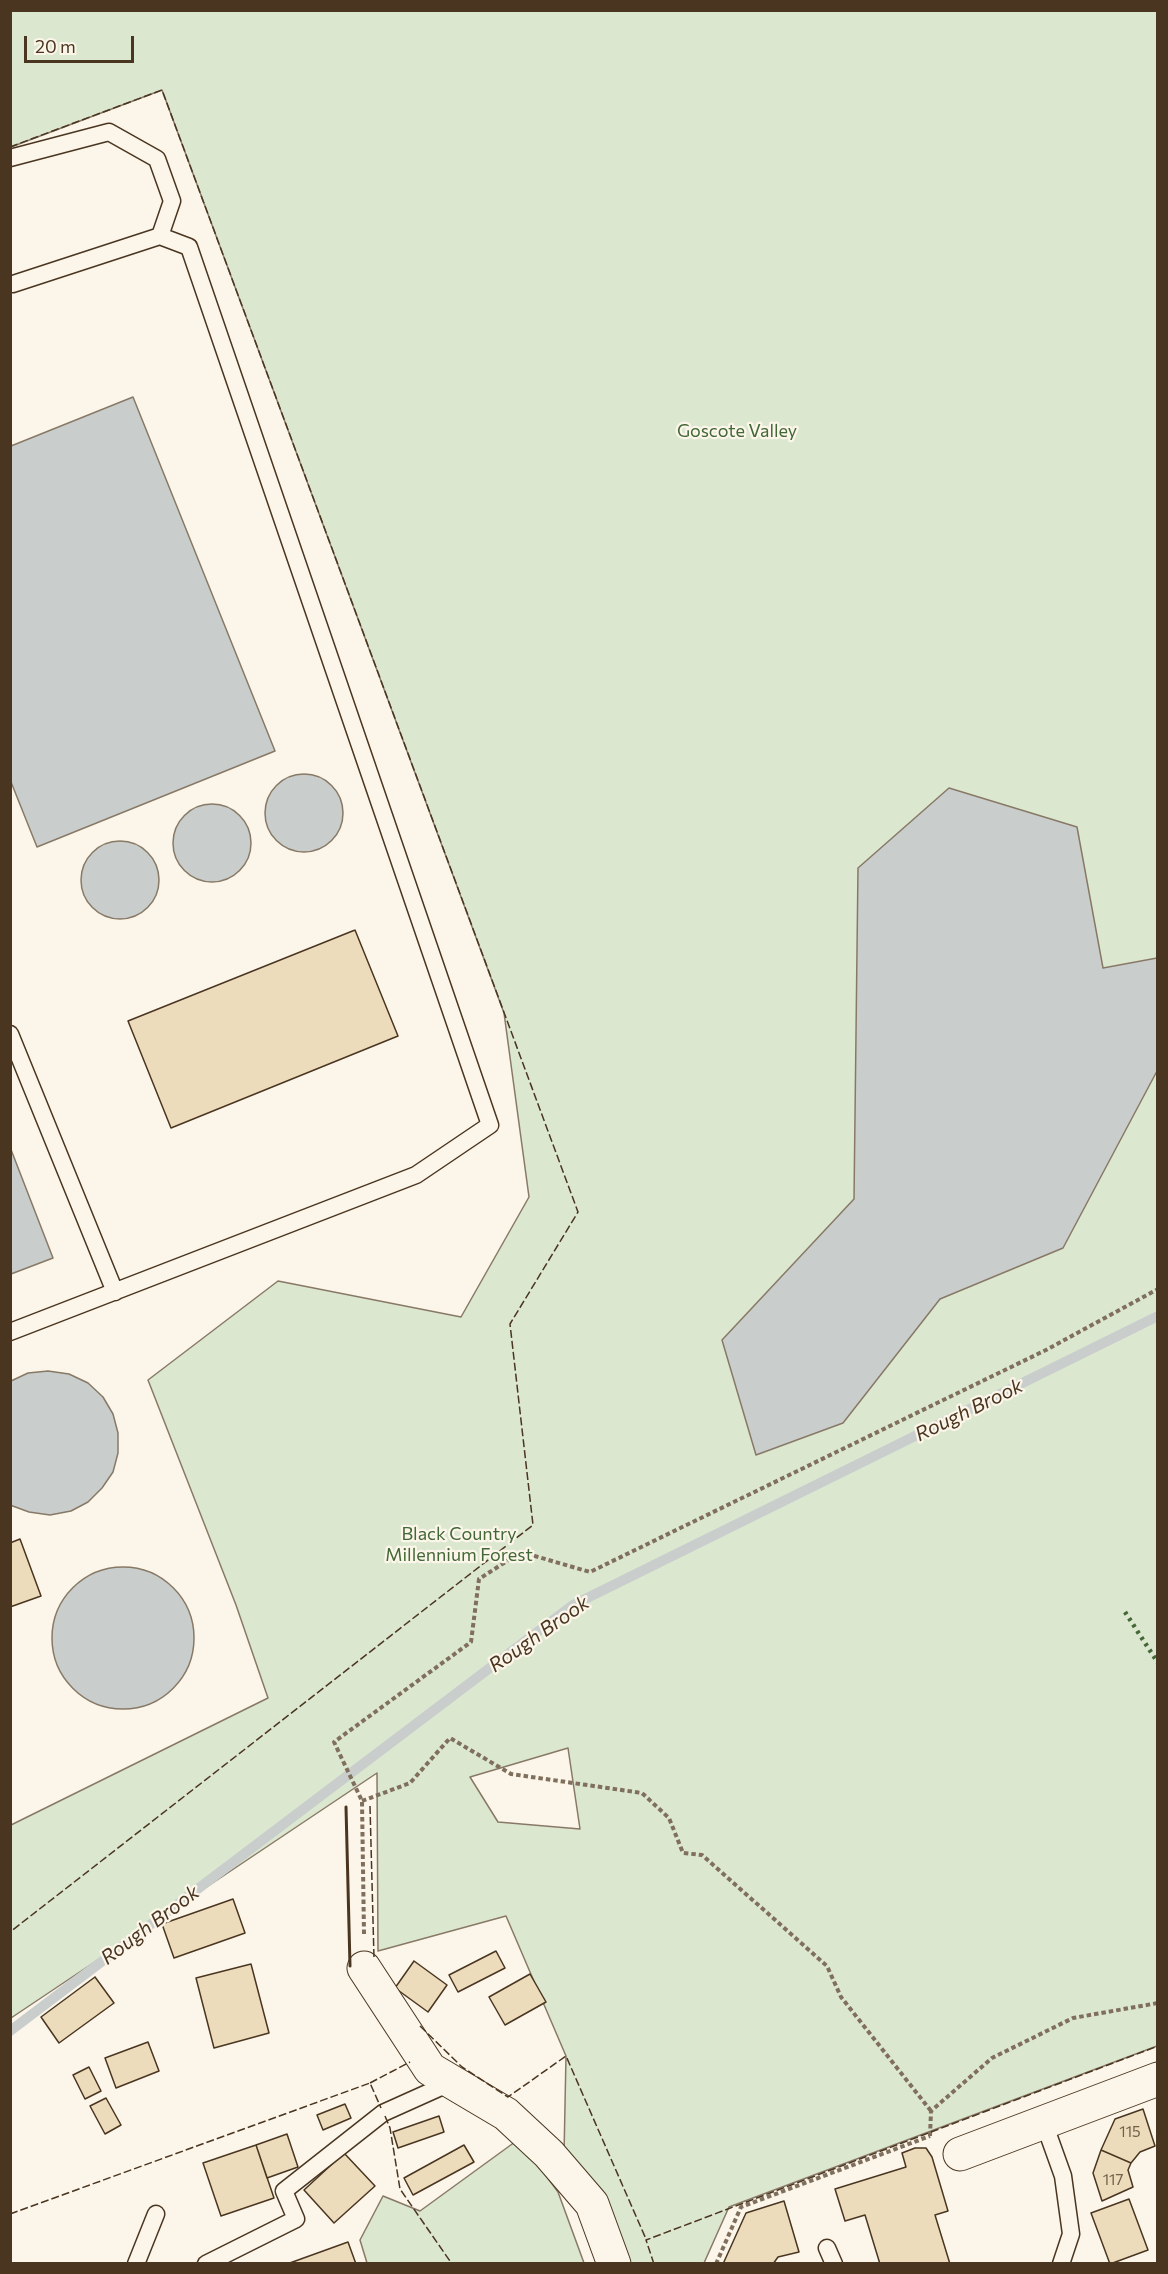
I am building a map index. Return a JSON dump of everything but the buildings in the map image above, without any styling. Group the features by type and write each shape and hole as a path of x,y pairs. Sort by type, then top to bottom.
{"street":[{"path":"364,1968 430,2069 506,2114 549,2154 592,2204 614,2264"},
{"path":"960,2154 1158,2079"}],"lane":[{"path":"10,158 109,132 157,159 172,201 160,236"},
{"path":"10,1332 416,1175 490,1125 189,247 160,236 13,284"},
{"path":"10,1034 115,1292"},
{"path":"206,2264 296,2219 284,2191 383,2113 452,2082"},
{"path":"1044,2123 1063,2176 1071,2234 1061,2264"},
{"path":"136,2264 156,2214"},
{"path":"827,2248 834,2264"}],"path":[{"path":"364,1968 362,1801 334,1742 471,1642 479,1579 521,1552 590,1572 1046,1350 1158,1289"},
{"path":"362,1801 410,1783 450,1738 511,1774 642,1793 669,1818 683,1853 702,1855 827,1966 841,1997 931,2111 930,2136"},
{"path":"931,2111 992,2058 1073,2018 1158,2003"},
{"path":"930,2136 960,2154"},
{"path":"716,2264 741,2207 930,2136"}],"green space":[{"name":"Goscote Valley","path":"11,11 1157,11 1157,2046 729,2207 704,2263 626,2263 564,2155 566,2056 506,1916 378,1951 377,1773 11,2018 11,1825 268,1698 236,1605 148,1380 278,1281 461,1317 529,1197 504,1013 162,90 11,147","holes":["568,1748 580,1829 498,1822 470,1777"]},
{"path":"519,2139 558,2192 584,2263 367,2263 360,2240 383,2196 420,2211"}],"shaded area":[{"path":"133,397 275,751 37,847 11,782 11,446"},
{"path":"304,774 319,777 331,786 340,798 343,813 340,828 331,840 319,849 304,852 289,849 277,840 268,828 265,813 268,798 277,786 289,777"},
{"path":"949,788 1077,827 1103,968 1157,958 1157,1071 1063,1248 940,1299 843,1423 756,1455 722,1340 854,1199 858,868"},
{"path":"212,804 227,807 244,821 251,843 248,858 234,875 212,882 197,879 180,865 173,843 176,828 190,811"},
{"path":"120,841 135,844 152,858 159,880 156,895 142,912 120,919 105,916 88,902 81,880 84,865 98,848"},
{"path":"10,1147 53,1258 11,1274 10,1274"},
{"path":"48,1371 69,1374 88,1383 103,1397 113,1414 118,1433 118,1453 113,1472 102,1488 88,1502 71,1511 50,1515 29,1512 10,1505 11,1381 28,1373"},
{"path":"123,1567 150,1572 173,1588 189,1611 194,1638 189,1665 173,1688 150,1704 123,1709 96,1704 73,1688 57,1665 52,1638 57,1611 73,1588 96,1572"}],"waterway":[{"name":"Rough Brook","path":"10,2031 573,1605 1158,1316"}],"hedge":[{"path":"1125,1612 1158,1663"}],"fence":[{"path":"10,147 162,90 578,1212 510,1324 533,1525 10,1932"},
{"path":"370,1806 374,1958"},
{"path":"420,2026 462,2067 508,2097 566,2056 646,2239"},
{"path":"654,2264 646,2240 1158,2046"},
{"path":"370,2083 410,2062"},
{"path":"10,2214 370,2083 381,2108"},
{"path":"385,2116 390,2128 400,2189 452,2264"}],"wall":[{"path":"346,1807 350,1966"}],"park label":[{"name":"Black Country Millennium Forest","path":"459,1544"}]}
